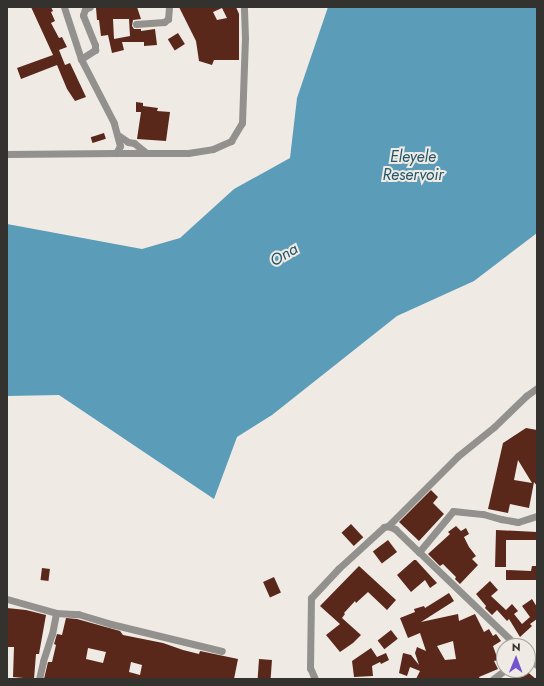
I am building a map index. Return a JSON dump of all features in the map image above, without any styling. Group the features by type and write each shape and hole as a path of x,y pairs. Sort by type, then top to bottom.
{"street":[{"path":"64,7 81,59 108,109 118,135 120,146 116,153"},
{"path":"81,59 94,50 95,44 83,15 86,9 90,7"},
{"path":"136,24 164,22 168,19 169,7"},
{"path":"7,154 145,152 188,153 213,149 231,142 242,123 244,7"},
{"path":"118,135 128,142 134,143 145,152"},
{"path":"315,679 310,668 311,598 344,564 384,527 388,526 458,456 494,427 526,396 537,388"},
{"path":"419,552 453,511 483,514 502,520 518,522 537,516"},
{"path":"388,526 395,529 508,638"},
{"path":"7,599 56,613 78,614 111,624 222,651"},
{"path":"39,679 52,634 56,613"}],"water":[{"name":"Eleyele Reservoir","path":"328,7 537,7 537,233 474,281 397,316 272,415 237,437 214,499 59,395 7,396 7,224 142,249 180,238 234,189 290,158 297,98"}],"building":[{"path":"31,7 51,7 53,11 51,12 55,21 51,23 59,38 62,37 67,47 59,50 65,65 70,63 86,97 75,101 67,89 57,65 21,79 17,68 53,55"},
{"path":"137,7 141,19 133,20 132,26 134,29 141,29 141,31 155,29 157,45 144,46 144,42 122,42 124,50 112,53 108,35 101,36 96,8","holes":["113,19 129,19 130,36 114,39"]},
{"path":"179,7 236,7 239,14 239,60 214,60 212,65 199,61 196,41","holes":["222,8 227,18 217,20 213,12"]},
{"path":"178,33 185,44 175,50 168,39"},
{"path":"136,102 143,103 143,106 158,108 157,111 170,112 166,141 137,139 141,112 136,112"},
{"path":"104,133 106,139 93,143 91,137"},
{"path":"526,428 537,430 537,486 534,482 529,508 510,504 508,513 488,509 503,443","holes":["518,460 532,483 514,480"]},
{"path":"431,490 438,497 433,503 444,514 419,541 399,522"},
{"path":"351,524 363,537 354,546 341,533"},
{"path":"456,526 461,531 466,528 469,534 464,537 476,556 472,559 478,565 460,584 455,579 456,577 443,564 440,566 428,554 450,534 448,532"},
{"path":"496,530 537,532 537,540 506,540 506,567 495,567"},
{"path":"388,540 397,552 382,563 373,551"},
{"path":"414,560 416,560 437,583 430,588 425,580 411,592 397,575"},
{"path":"359,566 396,600 387,610 368,592 356,603 355,601 344,613 345,614 342,618 361,635 340,652 326,635 340,624 320,606"},
{"path":"532,566 537,566 537,580 506,580 506,570 531,571"},
{"path":"42,568 50,569 48,581 41,580"},
{"path":"274,577 281,593 270,597 263,582"},
{"path":"490,581 498,590 491,596 506,610 512,604 518,611 514,614 522,624 530,617 522,606 532,599 537,607 537,619 530,624 532,626 520,637 509,619 507,621 497,610 492,615 485,608 486,606 476,594"},
{"path":"449,593 454,601 421,622 458,614 459,621 475,614 484,632 489,629 493,636 496,634 499,638 496,638 496,644 493,646 496,654 496,660 494,661 496,670 479,677 480,679 416,679 420,671 410,667 407,676 399,673 403,653 411,655 419,665 415,653 417,647 426,651 420,633 408,638 400,618 415,612 414,609 424,606 425,608","holes":["453,641 456,659 445,660 437,646"]},
{"path":"7,608 26,610 46,615 39,654 36,654 34,679 13,677 14,647 7,647"},
{"path":"66,618 77,619 120,631 123,635 163,643 199,654 200,651 238,659 234,679 44,679 48,662 52,662 57,634 62,635","holes":["88,648 106,652 103,663 86,659","131,662 142,665 140,675 129,672"]},
{"path":"391,630 398,639 384,649 378,640"},
{"path":"371,648 377,657 386,653 389,660 372,666 373,676 354,677 352,661"},
{"path":"259,659 272,660 271,679 258,679"},
{"path":"535,678 536,679 512,679"}],"water label":[{"name":"Ona","path":"284,255"}]}
